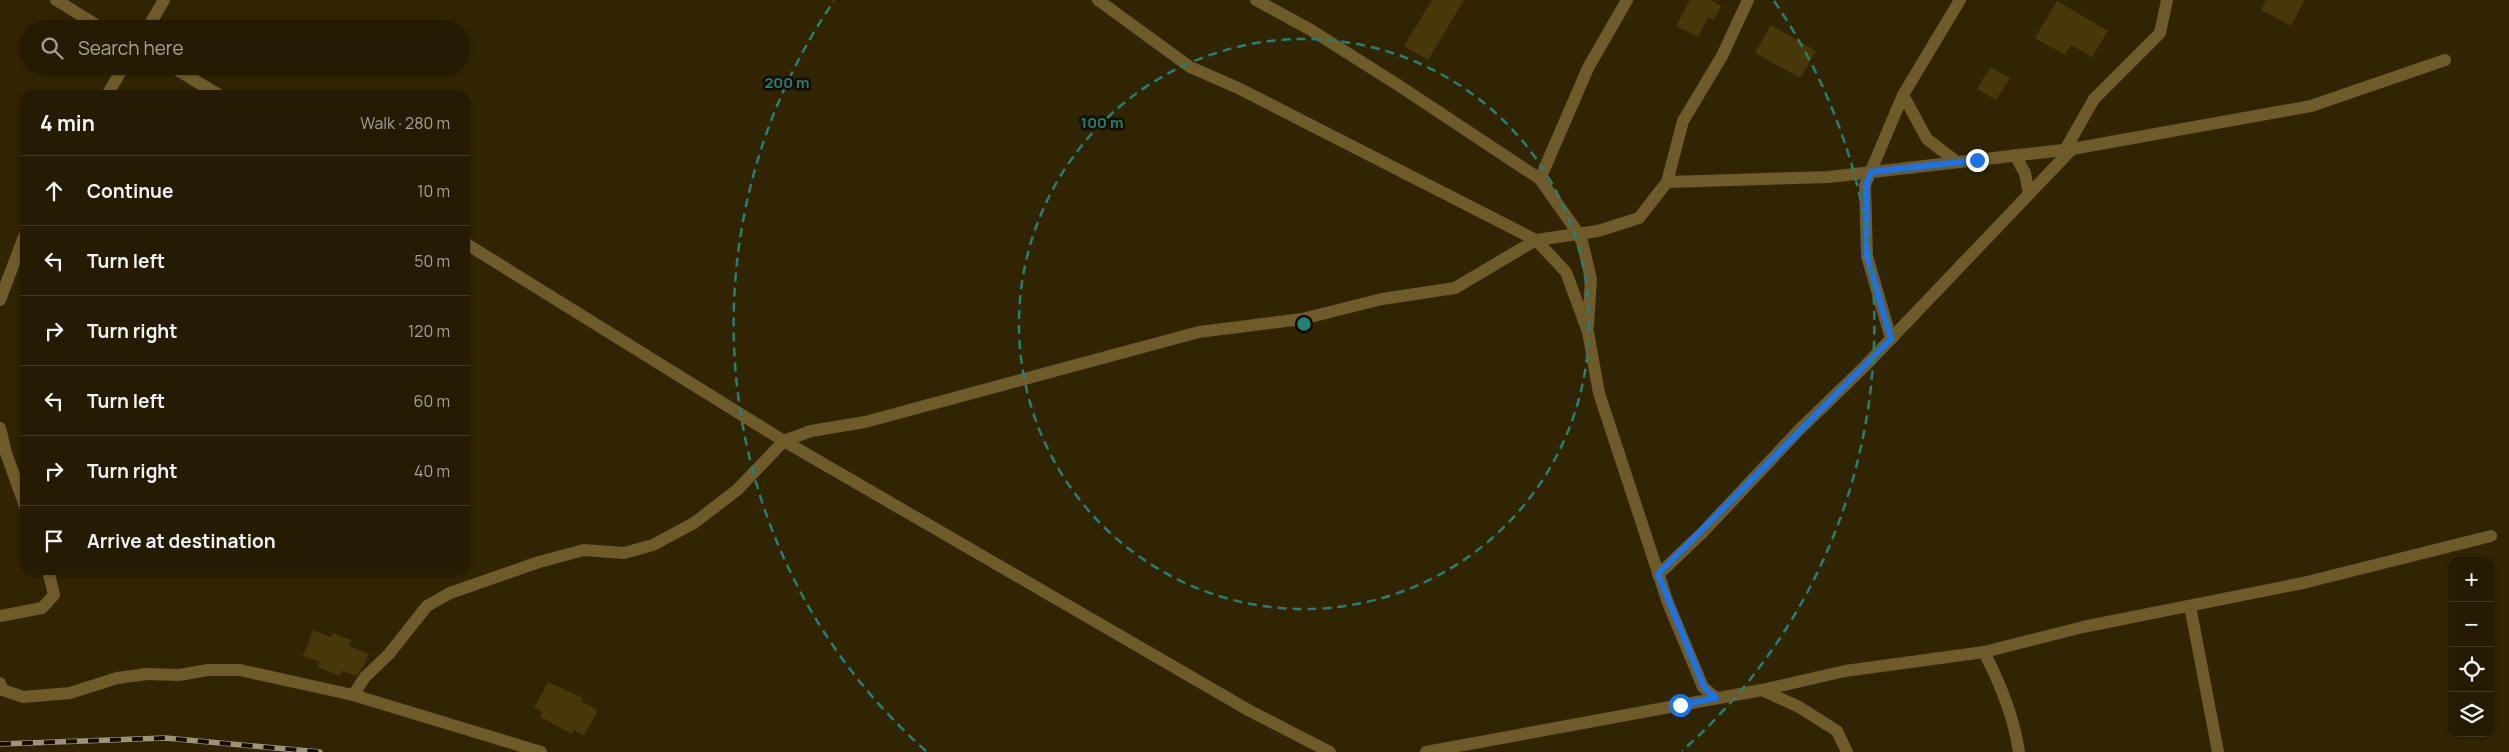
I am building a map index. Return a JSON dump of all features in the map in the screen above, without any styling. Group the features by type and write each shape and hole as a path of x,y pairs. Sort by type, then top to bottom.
{"street":[{"path":"56,0 88,20"},
{"path":"152,20 164,0"},
{"path":"1098,0 1190,67 1238,88 1536,240 1566,272 1588,332 1600,393 1658,574 1704,687 1716,698"},
{"path":"1256,0 1311,30 1540,179 1578,233 1591,280 1588,332"},
{"path":"1540,179 1588,68 1627,0"},
{"path":"353,695 365,677 389,654 427,606 450,594 539,562 584,550 624,553 653,545 694,523 736,490 784,441 811,431 865,422 1199,332 1302,319 1382,299 1455,288 1536,240 1598,231 1639,218 1667,182 1683,121 1722,56 1748,0"},
{"path":"1891,339 1867,256 1866,185 1903,95 1960,0"},
{"path":"1658,574 1891,339 2029,194 2068,150 2094,99 2160,33 2167,0"},
{"path":"1667,182 1829,177 2068,150 2311,106 2445,60"},
{"path":"110,90 119,75"},
{"path":"186,75 211,90"},
{"path":"1903,95 1927,139 1957,162"},
{"path":"2015,155 2025,173 2029,194"},
{"path":"0,300 20,247"},
{"path":"470,247 784,441 1250,711 1330,752"},
{"path":"0,428 6,453 20,492"},
{"path":"1426,752 1762,690 1845,671 1984,652 2083,628 2303,583 2491,536"},
{"path":"0,616 42,608 54,595 49,575"},
{"path":"2190,606 2218,752"},
{"path":"1984,652 1996,675 2016,733 2019,752"},
{"path":"0,683 4,690 23,697 70,693 116,678 147,674 179,675 208,670 240,670 353,695 541,752"},
{"path":"1762,690 1799,707 1837,730 1847,752"}],"building":[{"path":"1432,0 1464,0 1428,60 1404,46"},
{"path":"1690,0 1711,0 1721,6 1714,20 1708,17 1698,37 1676,26"},
{"path":"2266,0 2305,0 2291,26 2261,10"},
{"path":"2057,1 2108,31 2092,57 2071,45 2065,55 2035,38"},
{"path":"1771,25 1816,51 1800,78 1755,53"},
{"path":"1991,67 2010,78 1996,100 1977,89"},
{"path":"313,630 331,637 333,633 351,640 349,646 369,654 356,676 342,671 340,676 317,667 320,662 303,656"},
{"path":"548,682 583,698 581,701 598,710 584,736 574,730 572,734 540,717 543,712 534,708"}],"railway":[{"path":"0,744 165,738 320,752"}],"route":[{"path":"1680,705 1716,698 1704,687 1668,603 1658,574 1703,532 1800,430 1891,339 1867,256 1866,185 1871,172 1977,160"}]}
